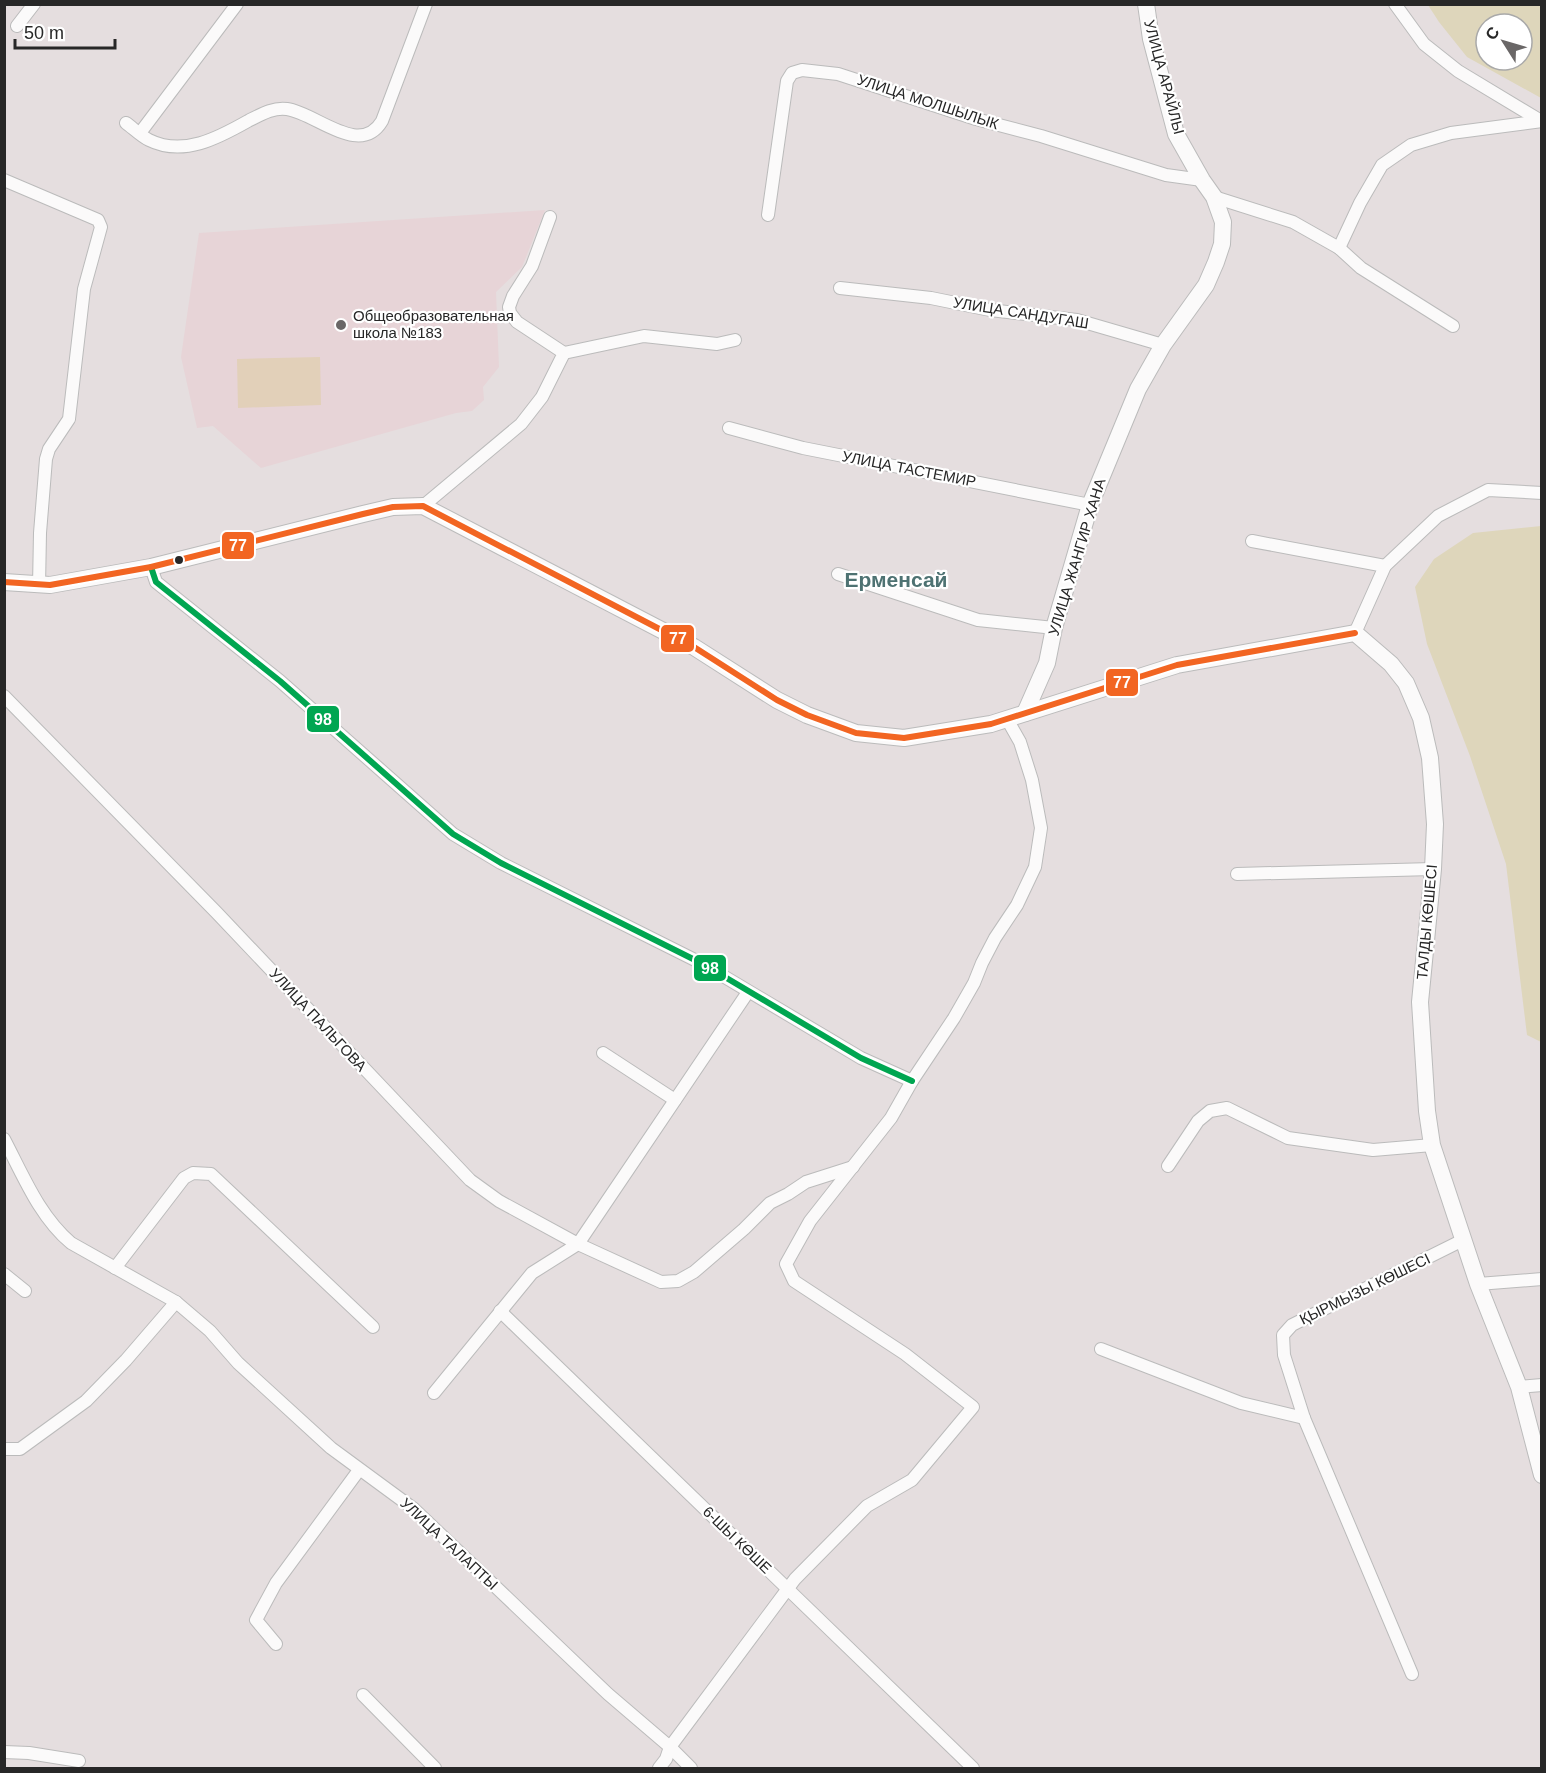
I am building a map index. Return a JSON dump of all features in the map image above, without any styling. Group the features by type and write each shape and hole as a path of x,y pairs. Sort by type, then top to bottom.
{"street":[{"path":"17,26 34,4"},
{"path":"140,133 237,4"},
{"path":"126,123 148,140 172,147 194,146 268,111 288,109 337,130 366,136 376,130 381,121 426,4"},
{"name":"УЛИЦА АРАЙЛЫ","path":"1146,4 1151,39 1176,134 1202,180"},
{"path":"1395,4 1424,44 1458,71 1541,121"},
{"name":"УЛИЦА МОЛШЫЛЫК","path":"768,215 787,81 792,73 802,70 838,74 976,119 1041,136 1166,175 1202,180"},
{"path":"1338,248 1360,202 1382,165 1411,145 1451,133 1541,121"},
{"path":"4,180 98,220 101,227 84,289 69,419 49,449 46,459 40,533 39,586"},
{"name":"УЛИЦА ЖАНГИР ХАНА","path":"1025,713 1047,663 1054,628 1090,505 1138,389 1163,345 1200,293 1216,262 1222,244 1222,222 1214,197 1202,180"},
{"path":"1214,197 1293,222 1338,248 1361,268 1453,326"},
{"path":"550,217 532,266 513,296 509,307 510,314 517,322 564,353 644,336 717,344 735,340"},
{"name":"УЛИЦА САНДУГАШ","path":"840,288 931,298 990,310 1077,320 1163,345"},
{"path":"423,506 521,424 542,397 564,353"},
{"name":"УЛИЦА ТАСТЕМИР","path":"729,428 803,448 1090,505"},
{"path":"4,582 39,586 151,567 393,507 423,506 693,647 777,700 807,715 856,733 904,738 954,731 1007,719 1177,664 1355,633 1385,566 1438,516 1488,490 1542,493"},
{"path":"1251,541 1385,566"},
{"path":"151,567 156,582 280,681 453,834 501,863 703,964 861,1058 912,1081"},
{"path":"838,574 978,620 1054,628"},
{"name":"ТАЛДЫ КӨШЕСІ","path":"1355,633 1390,664 1406,683 1421,718 1430,758 1435,824 1420,1002 1427,1111 1432,1145 1478,1284 1519,1388 1542,1474"},
{"name":"УЛИЦА ПАЛЬГОВА","path":"4,696 217,913 470,1180 499,1201 578,1244 661,1282 678,1281 694,1272 770,1203 806,1182 854,1166"},
{"path":"659,1768 666,1760 670,1748 795,1579 867,1506 912,1480 973,1407 905,1354 794,1281 786,1264 810,1221 891,1118 912,1081 954,1018 974,983 995,938 1017,905 1035,867 1041,828 1032,780 1020,742 1007,719"},
{"path":"1237,874 1433,869"},
{"path":"434,1393 532,1273 578,1244 748,992"},
{"path":"603,1053 675,1100"},
{"path":"1168,1166 1198,1121 1210,1111 1227,1108 1288,1138 1373,1150 1432,1145"},
{"name":"УЛИЦА ТАЛАПТЫ","path":"5,1141 46,1217 71,1242 176,1302 210,1331 238,1363 306,1426 359,1470 388,1488 414,1509 608,1694 691,1768"},
{"path":"115,1268 184,1178 193,1173 211,1174 373,1327"},
{"name":"ҚЫРМЫЗЫ КӨШЕСІ","path":"1412,1674 1304,1418 1284,1355 1283,1335 1292,1325 1463,1240"},
{"path":"4,1274 25,1291"},
{"path":"1478,1284 1542,1279"},
{"path":"4,1449 20,1449 86,1401 126,1360 176,1302"},
{"name":"6-ШЫ КӨШЕ","path":"500,1311 973,1768"},
{"path":"1101,1349 1241,1403 1304,1418"},
{"path":"1519,1388 1542,1385"},
{"path":"276,1644 256,1620 276,1583 359,1470"},
{"path":"363,1695 435,1768"},
{"path":"4,1752 29,1753 80,1761"}],"shaded area":[{"path":"1428,5 1541,5 1541,98 1494,72 1534,72 1534,12 1474,12 1474,61 1467,57"},
{"name":"Общеобразовательная школа №183","path":"545,210 522,267 496,292 499,367 483,387 484,400 472,411 456,413 261,468 213,426 197,428 181,357 199,233"},
{"path":"320,357 321,405 238,408 237,359"},
{"path":"1542,526 1541,1042 1527,1035 1506,864 1470,756 1427,644 1415,587 1434,559 1473,533"}],"transit line":[{"name":"77","path":"4,582 50,585 151,567 393,507 423,506 694,647 777,700 807,715 856,733 904,738 991,724 1177,665 1355,633"},
{"name":"98","path":"151,567 156,582 280,681 453,834 501,863 703,964 861,1058 912,1081"}],"place":[{"name":"Общеобразовательная школа №183","path":"341,325"}],"district":[{"name":"Ерменсай","path":"896,580"}]}
